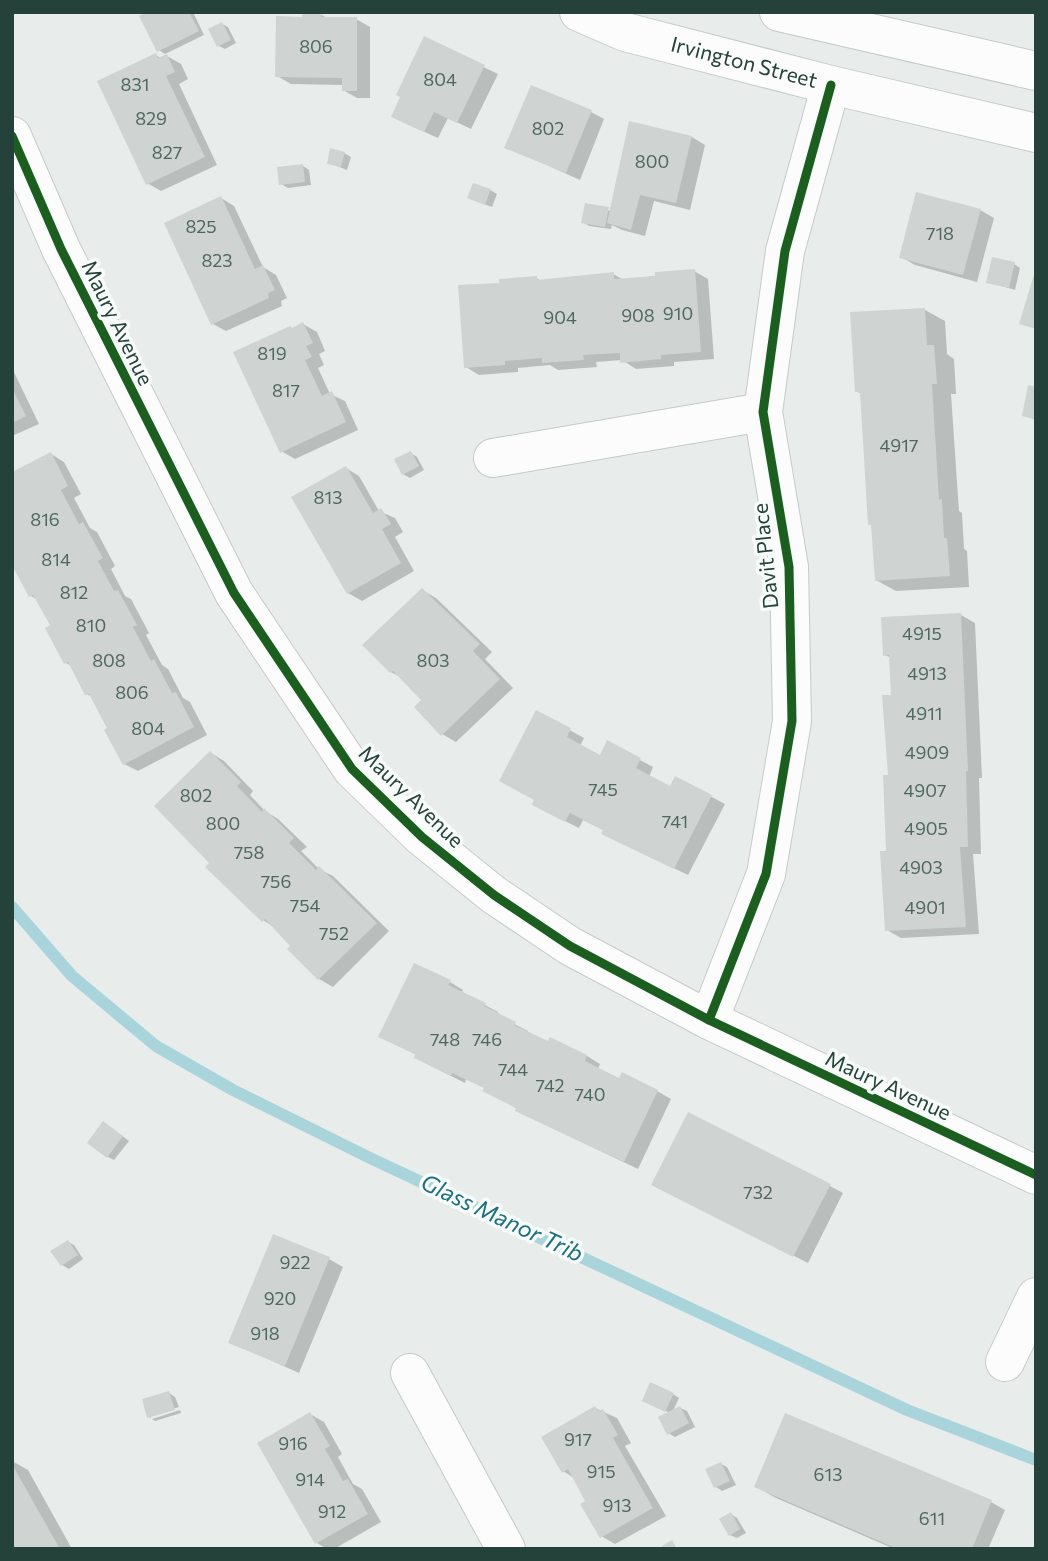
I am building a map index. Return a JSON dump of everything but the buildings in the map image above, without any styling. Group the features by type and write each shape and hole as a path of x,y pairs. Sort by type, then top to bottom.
{"street":[{"name":"Irvington Street","path":"579,12 625,32 831,85 1036,133"},
{"path":"779,12 1036,71"},
{"name":"Davit Place","path":"709,1020 766,874 792,721 789,567 763,412 785,251 831,85"},
{"name":"Maury Avenue","path":"12,136 61,249 234,593 352,769 422,837 494,895 570,946 709,1020 1036,1175"},
{"path":"493,458 763,412"},
{"path":"1005,1362 1036,1297"},
{"path":"410,1373 506,1549"}],"waterway":[{"name":"Glass Manor Trib","path":"12,907 72,976 156,1046 233,1090 370,1158 907,1410 1036,1460"}],"cycle path":[{"path":"709,1020 766,874 792,721 789,567 763,412 785,251 831,85"},
{"path":"12,136 61,249 234,593 352,769 422,837 494,895 570,946 709,1020 1036,1175"}]}
